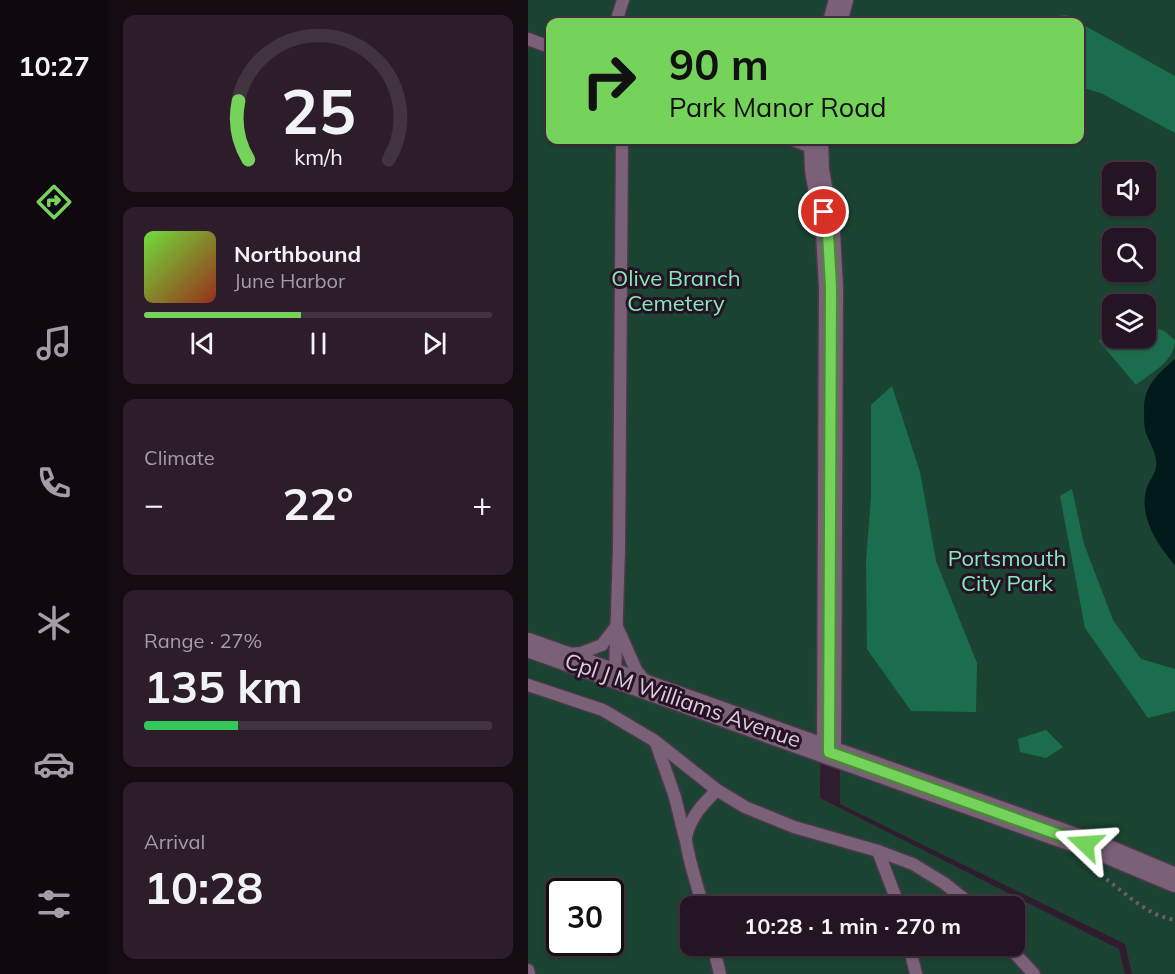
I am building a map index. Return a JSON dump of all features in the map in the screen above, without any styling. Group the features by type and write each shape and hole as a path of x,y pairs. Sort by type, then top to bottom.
{"street":[{"path":"836,18 841,0"},
{"path":"816,144 828,233 831,287 829,752"},
{"name":"Cpl J M Williams Avenue","path":"528,645 1106,851 1175,880"}],"lane":[{"path":"617,18 623,0"},
{"path":"528,39 546,46"},
{"path":"615,675 622,144"},
{"path":"556,655 580,653 602,645 617,625"},
{"path":"617,625 636,670 652,689"},
{"path":"529,686 603,710 655,741 717,790 745,807 794,827 878,851 913,864 960,896"},
{"path":"655,741 675,797 700,896"},
{"path":"686,839 692,820 701,806 717,790"},
{"path":"878,851 895,896"},
{"path":"716,956 720,974"},
{"path":"912,956 916,974"},
{"path":"1017,956 1034,974"},
{"path":"528,970 529,974"}],"path":[{"path":"1090,869 1148,910 1164,918 1175,920"}],"green space":[{"name":"Olive Branch Cemetery","path":"528,0 836,0 831,18 546,18 546,144 808,144 825,251 820,798 1014,896 680,896 680,956 1025,956 1025,902 1119,949 1125,974 528,974"},
{"name":"Portsmouth City Park","path":"851,0 1175,0 1175,974 1132,974 1125,944 840,804 838,264 825,162 827,144 1084,144 1084,18 845,18"},
{"path":"1066,15 1072,18 1047,18"},
{"path":"1084,25 1175,76 1175,133 1101,93 1084,88"},
{"path":"1156,328 1164,331 1175,340 1171,354 1155,371 1136,385 1105,348 1156,348"},
{"path":"892,386 920,472 936,561 977,663 976,712 911,711 867,649 866,561 871,497 871,405"},
{"path":"1072,489 1084,544 1113,620 1141,659 1175,669 1175,711 1148,718 1085,628 1060,496"},
{"path":"1046,730 1063,747 1046,758 1020,752 1018,739"}],"shaded area":[{"path":"1175,359 1175,565 1157,540 1145,510 1146,490 1155,472 1156,460 1145,430 1144,403 1152,382"}],"route":[{"path":"824,212 828,233 831,287 828,532 829,752 1085,844"}]}
